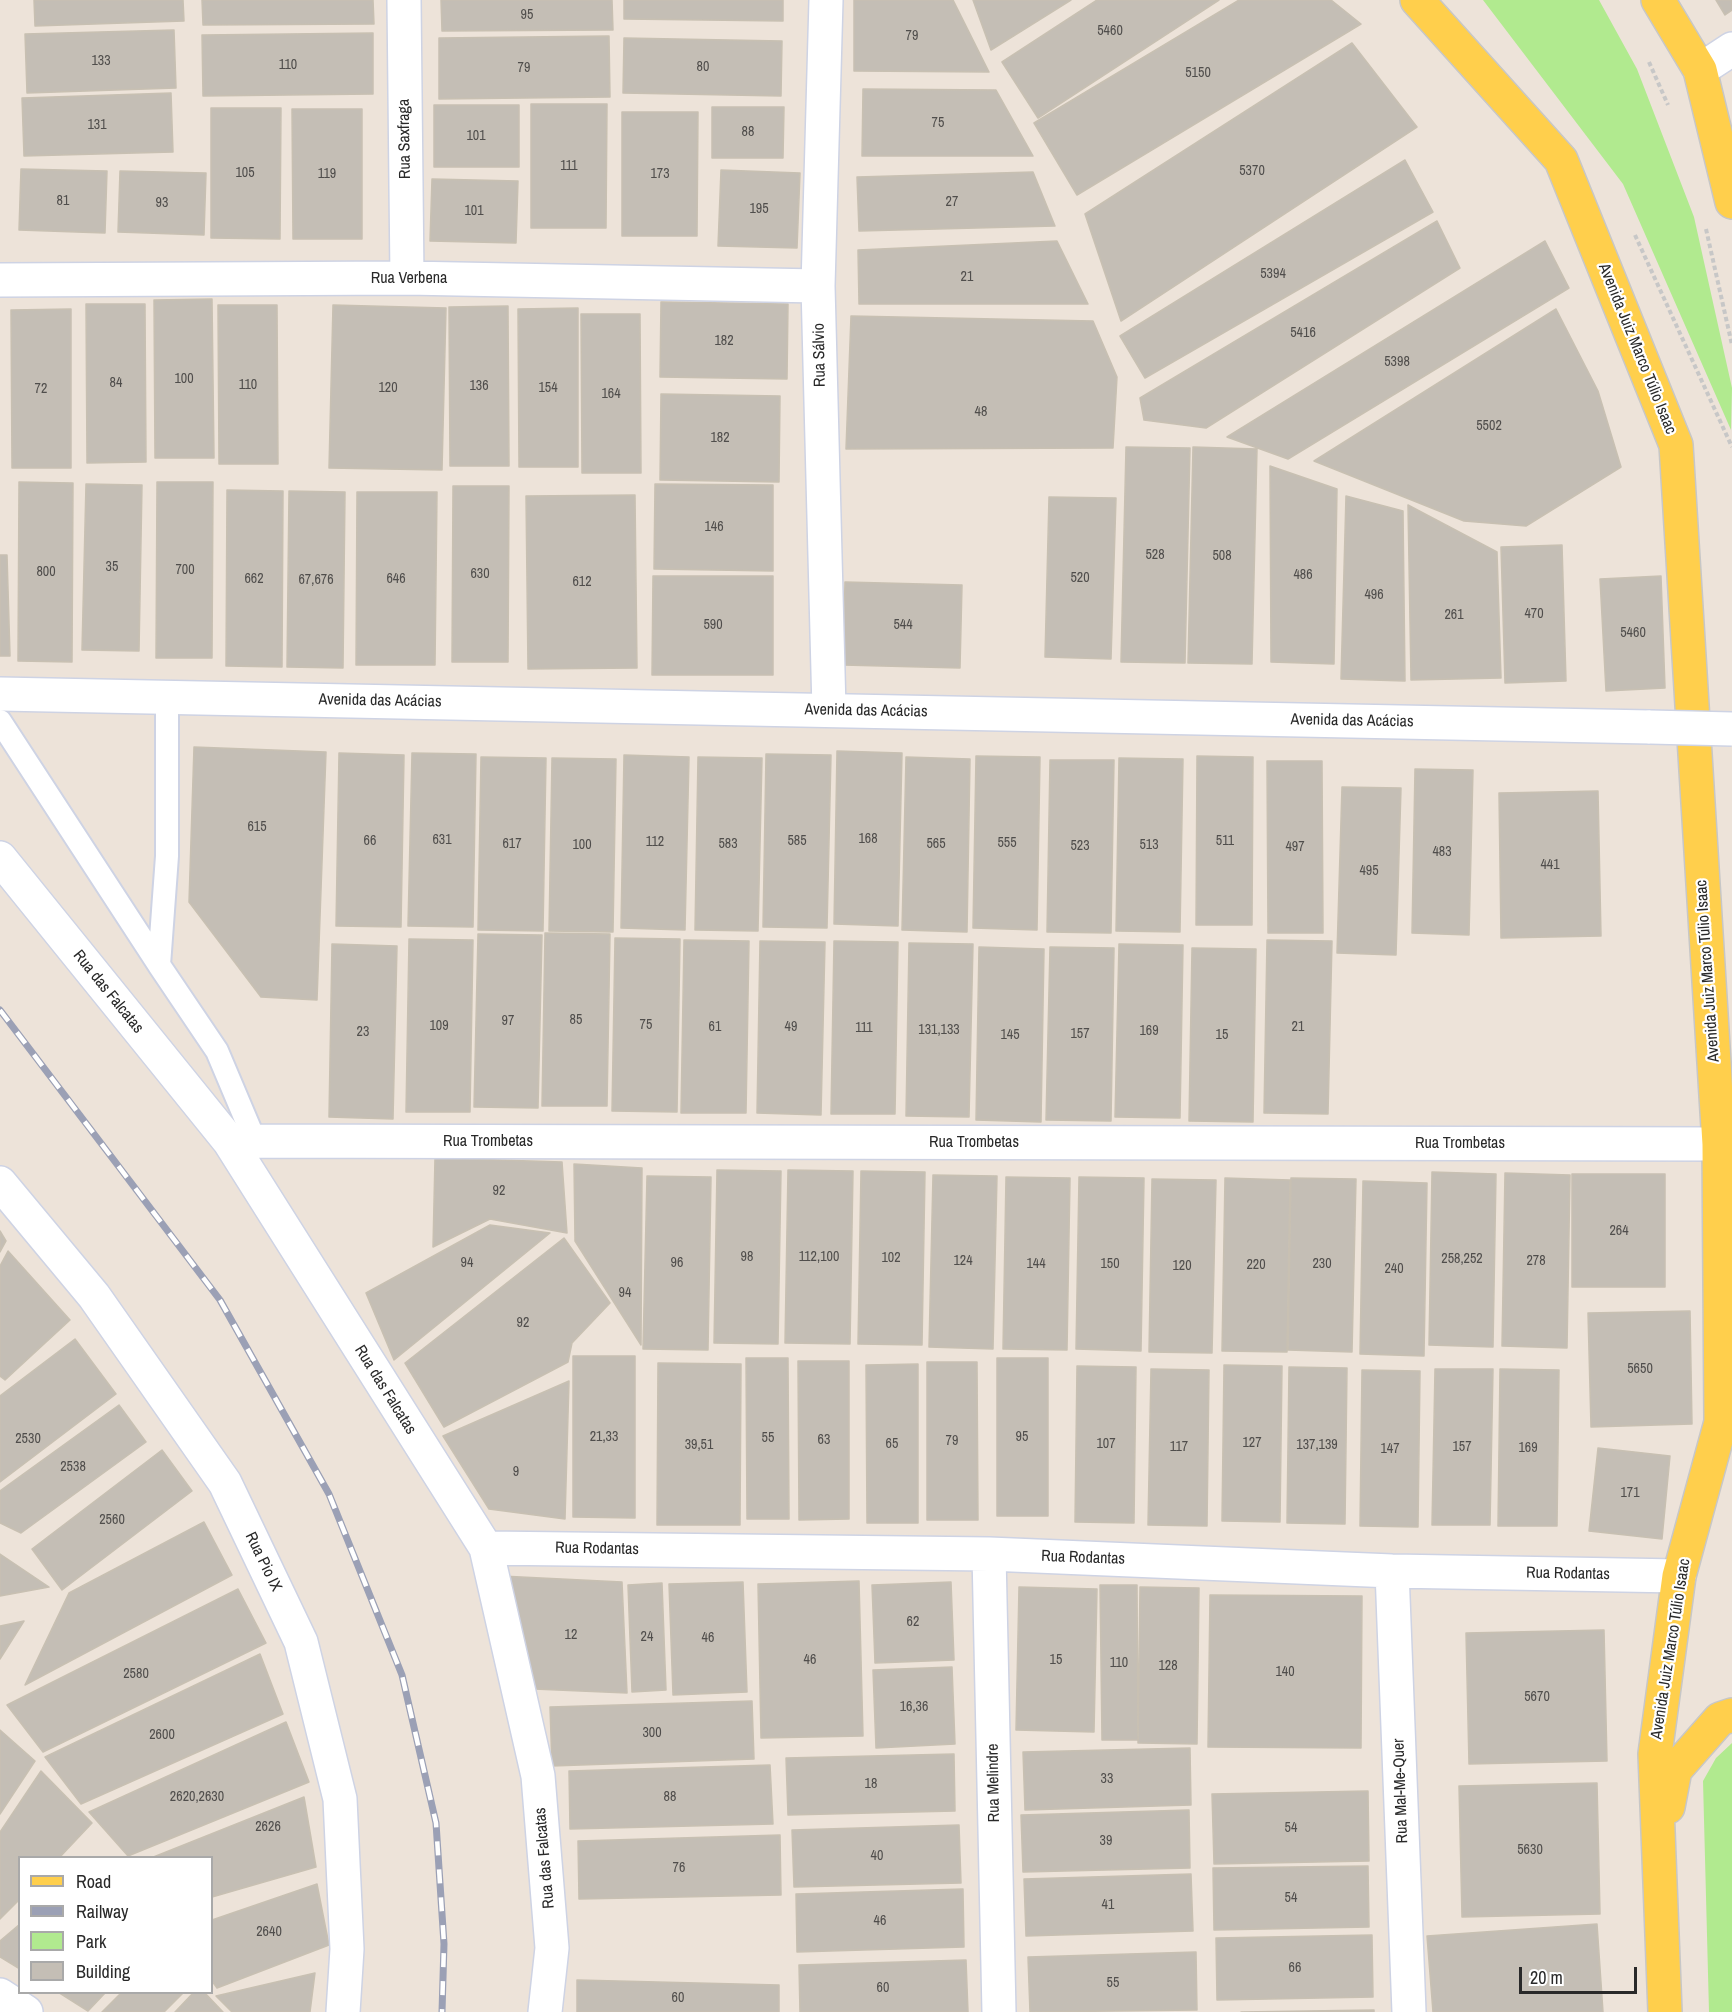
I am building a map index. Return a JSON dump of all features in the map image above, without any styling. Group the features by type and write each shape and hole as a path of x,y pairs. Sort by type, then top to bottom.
{"main road":[{"name":"Avenida Juiz Marco Túlio Isaac","path":"1417,0 1561,160 1676,445 1719,1144 1721,1422 1679,1576 1655,1754 1665,2012"},
{"path":"1658,0 1700,70 1732,202"},
{"path":"1660,1850 1675,1770 1720,1719 1732,1715"}],"street":[{"name":"Rua Saxfraga","path":"404,0 407,278"},
{"name":"Rua Sálvio","path":"826,0 818,286 829,710"},
{"path":"1700,70 1732,49"},
{"name":"Rua Verbena","path":"0,280 407,278 818,286"},
{"name":"Avenida das Acácias","path":"0,694 1732,729"},
{"name":"Rua das Falcatas","path":"0,858 242,1141 486,1548 538,1776 552,1948 544,2012"},
{"name":"Rua Trombetas","path":"242,1141 1719,1144"},
{"name":"Rua Pio IX","path":"0,1183 94,1296 225,1483 301,1642 340,1799 347,1949 343,2012"},
{"name":"Rua Rodantas","path":"486,1548 989,1554 1392,1571 1679,1576"},
{"name":"Rua Melindre","path":"989,1554 999,2012"},
{"name":"Rua Mal-Me-Quer","path":"1392,1571 1409,2012"},
{"path":"0,1995 26,2012"}],"lane":[{"path":"159,965 167,856 167,696"},
{"path":"0,721 159,965 218,1051 242,1141"}],"green space":[{"path":"1483,0 1599,0 1637,69 1694,217 1732,388 1731,430 1623,184"},
{"path":"1732,1743 1732,2012 1709,2012 1703,1781 1716,1758"}],"building":[{"path":"34,0 183,0 184,21 35,26"},
{"path":"202,0 373,0 374,24 203,25"},
{"path":"441,0 612,0 613,30 442,31"},
{"path":"624,0 783,0 783,21 624,19"},
{"path":"854,0 953,0 989,72 854,71"},
{"path":"973,0 1071,0 991,50"},
{"path":"1097,0 1219,0 1038,118 1002,62"},
{"path":"1239,0 1331,0 1361,24 1077,195 1034,123"},
{"path":"1716,0 1732,0 1732,10 1725,15"},
{"path":"174,30 176,88 27,93 25,34"},
{"path":"373,33 373,94 203,96 202,35"},
{"path":"609,36 610,97 439,99 439,38"},
{"path":"624,38 782,41 781,96 623,93"},
{"path":"1352,43 1417,127 1121,321 1085,214"},
{"path":"863,89 996,90 1033,156 862,156"},
{"path":"171,93 173,152 24,156 22,98"},
{"path":"531,104 607,104 606,228 531,228"},
{"path":"434,105 519,105 519,167 434,167"},
{"path":"712,107 784,107 783,158 712,158"},
{"path":"211,108 281,108 280,239 211,238"},
{"path":"292,109 362,109 362,239 293,239"},
{"path":"622,112 698,112 697,236 622,236"},
{"path":"1405,160 1433,212 1145,378 1120,336"},
{"path":"21,169 107,171 105,233 19,230"},
{"path":"721,170 800,173 797,248 718,246"},
{"path":"120,171 206,173 204,235 118,232"},
{"path":"1033,172 1055,226 859,231 857,177"},
{"path":"432,179 518,181 516,243 430,241"},
{"path":"1437,221 1460,268 1206,428 1144,420 1140,398"},
{"path":"1057,241 1088,304 859,304 858,250"},
{"path":"1545,241 1569,288 1288,459 1227,437"},
{"path":"212,299 214,458 155,458 154,300"},
{"path":"661,302 788,304 787,379 660,377"},
{"path":"86,304 145,304 146,462 87,463"},
{"path":"218,305 277,305 278,464 219,464"},
{"path":"333,305 446,308 442,470 329,468"},
{"path":"508,306 509,466 450,466 449,307"},
{"path":"578,308 578,467 519,467 518,309"},
{"path":"71,309 71,468 12,468 11,310"},
{"path":"1556,309 1598,391 1621,467 1526,526 1464,521 1314,461"},
{"path":"581,314 640,314 641,473 582,473"},
{"path":"851,316 1093,321 1117,377 1113,448 846,449"},
{"path":"661,394 780,396 779,482 660,480"},
{"path":"1126,447 1190,448 1185,663 1121,662"},
{"path":"1193,447 1257,449 1252,664 1188,663"},
{"path":"1270,466 1337,489 1334,664 1271,662"},
{"path":"19,482 73,483 72,662 18,661"},
{"path":"157,482 213,482 212,658 156,658"},
{"path":"86,484 142,485 139,651 82,650"},
{"path":"655,484 773,485 773,571 654,569"},
{"path":"453,486 509,486 508,662 452,662"},
{"path":"227,490 283,491 282,667 226,666"},
{"path":"289,491 345,492 343,668 287,667"},
{"path":"357,492 437,492 435,665 356,665"},
{"path":"635,495 637,668 528,669 526,496"},
{"path":"1346,496 1403,511 1405,681 1341,679"},
{"path":"1049,497 1116,498 1111,659 1045,657"},
{"path":"1408,505 1497,552 1501,678 1411,680"},
{"path":"1562,545 1566,681 1505,683 1501,547"},
{"path":"0,555 7,555 10,656 0,656"},
{"path":"653,576 773,576 773,675 652,675"},
{"path":"1661,576 1665,688 1606,691 1600,579"},
{"path":"845,582 962,585 960,668 843,665"},
{"path":"194,747 326,752 317,1000 261,997 189,902"},
{"path":"837,751 902,753 898,926 834,924"},
{"path":"339,753 404,755 401,927 336,926"},
{"path":"412,753 476,754 473,927 408,926"},
{"path":"766,754 831,755 827,928 763,927"},
{"path":"624,755 689,757 685,930 621,928"},
{"path":"976,756 1040,757 1037,930 973,928"},
{"path":"1197,756 1253,757 1252,925 1196,925"},
{"path":"481,757 546,758 543,931 478,930"},
{"path":"698,757 762,758 758,931 695,930"},
{"path":"906,757 970,759 967,932 902,930"},
{"path":"552,758 616,759 613,932 549,931"},
{"path":"1119,758 1183,759 1180,932 1116,931"},
{"path":"1050,760 1114,760 1111,933 1047,932"},
{"path":"1267,761 1322,761 1323,933 1268,933"},
{"path":"1415,769 1473,770 1469,935 1412,933"},
{"path":"1342,787 1401,788 1396,955 1337,953"},
{"path":"1598,791 1601,936 1501,938 1499,793"},
{"path":"545,933 610,934 607,1106 542,1106"},
{"path":"478,934 542,935 538,1108 474,1107"},
{"path":"615,938 680,939 677,1112 612,1111"},
{"path":"409,939 473,940 470,1112 406,1112"},
{"path":"684,940 749,941 746,1113 681,1113"},
{"path":"1267,940 1332,941 1328,1114 1264,1113"},
{"path":"760,941 825,942 821,1115 757,1113"},
{"path":"834,941 898,942 895,1114 831,1114"},
{"path":"909,943 973,944 969,1117 906,1116"},
{"path":"332,944 397,946 393,1119 329,1117"},
{"path":"1119,944 1183,945 1180,1118 1115,1117"},
{"path":"979,947 1044,949 1041,1122 976,1120"},
{"path":"1050,947 1114,948 1111,1121 1046,1120"},
{"path":"1192,948 1256,949 1253,1122 1189,1121"},
{"path":"435,1158 562,1162 567,1233 490,1219 433,1247"},
{"path":"574,1164 642,1168 641,1345 575,1241"},
{"path":"717,1170 781,1171 778,1344 714,1343"},
{"path":"788,1170 853,1171 850,1344 785,1343"},
{"path":"861,1171 925,1172 922,1345 858,1344"},
{"path":"1432,1172 1496,1174 1493,1347 1429,1345"},
{"path":"1505,1173 1570,1175 1567,1348 1502,1346"},
{"path":"1572,1174 1665,1174 1665,1287 1572,1287"},
{"path":"933,1175 997,1176 993,1349 929,1347"},
{"path":"647,1176 711,1177 708,1350 643,1349"},
{"path":"1006,1177 1070,1178 1067,1350 1003,1349"},
{"path":"1079,1177 1144,1178 1141,1351 1076,1349"},
{"path":"1225,1178 1290,1180 1287,1352 1222,1351"},
{"path":"1291,1178 1356,1179 1352,1352 1288,1350"},
{"path":"1152,1179 1216,1180 1212,1353 1149,1352"},
{"path":"1363,1181 1427,1183 1424,1356 1360,1354"},
{"path":"490,1225 550,1233 394,1360 366,1293"},
{"path":"0,1231 6,1241 0,1252"},
{"path":"564,1238 610,1303 572,1343 568,1362 444,1427 405,1363"},
{"path":"8,1251 70,1320 5,1380 0,1376 0,1266"},
{"path":"1690,1311 1692,1424 1591,1427 1588,1313"},
{"path":"75,1339 116,1394 0,1482 0,1396"},
{"path":"573,1356 635,1356 635,1518 573,1517"},
{"path":"746,1358 788,1358 789,1519 747,1519"},
{"path":"997,1358 1048,1358 1048,1516 997,1516"},
{"path":"798,1361 849,1361 849,1519 799,1520"},
{"path":"927,1362 977,1362 978,1520 927,1520"},
{"path":"658,1363 741,1364 740,1525 657,1525"},
{"path":"918,1364 918,1523 867,1523 866,1365"},
{"path":"1224,1365 1282,1366 1280,1522 1222,1521"},
{"path":"1077,1366 1136,1367 1134,1523 1075,1522"},
{"path":"1289,1367 1347,1368 1345,1524 1287,1523"},
{"path":"1151,1369 1209,1370 1207,1526 1148,1525"},
{"path":"1435,1369 1493,1369 1490,1525 1432,1525"},
{"path":"1500,1369 1559,1370 1557,1526 1498,1526"},
{"path":"1362,1370 1420,1371 1418,1527 1360,1526"},
{"path":"569,1381 565,1519 489,1509 443,1436"},
{"path":"119,1405 146,1442 21,1533 0,1523 0,1491"},
{"path":"1598,1448 1670,1456 1662,1539 1589,1531"},
{"path":"162,1450 192,1491 62,1590 32,1549"},
{"path":"204,1522 232,1575 25,1685 69,1593"},
{"path":"0,1554 49,1587 0,1596"},
{"path":"501,1576 622,1582 627,1693 534,1689"},
{"path":"859,1581 863,1736 761,1738 758,1584"},
{"path":"743,1582 747,1692 673,1695 669,1584"},
{"path":"951,1582 954,1660 875,1663 872,1585"},
{"path":"662,1583 666,1690 632,1692 628,1585"},
{"path":"1100,1585 1137,1585 1138,1740 1102,1740"},
{"path":"1019,1587 1097,1589 1094,1732 1016,1730"},
{"path":"1140,1587 1199,1588 1197,1744 1138,1743"},
{"path":"238,1589 266,1643 43,1752 7,1705"},
{"path":"1210,1595 1362,1596 1361,1748 1208,1747"},
{"path":"24,1621 0,1659 0,1626"},
{"path":"1604,1630 1607,1761 1469,1764 1466,1633"},
{"path":"260,1654 283,1714 81,1804 45,1757"},
{"path":"952,1667 955,1744 876,1748 873,1670"},
{"path":"752,1701 754,1759 552,1766 550,1707"},
{"path":"286,1722 309,1782 128,1856 89,1812"},
{"path":"0,1730 35,1761 0,1814"},
{"path":"1190,1748 1191,1805 1025,1810 1023,1752"},
{"path":"954,1754 955,1811 788,1815 786,1758"},
{"path":"770,1765 773,1824 570,1829 569,1771"},
{"path":"41,1771 92,1823 61,1856 18,1856 18,1901 0,1919 0,1832"},
{"path":"1597,1783 1600,1914 1462,1917 1459,1786"},
{"path":"1368,1791 1369,1861 1214,1864 1212,1794"},
{"path":"304,1797 316,1867 213,1897 213,1856 156,1856"},
{"path":"1189,1810 1190,1868 1023,1872 1021,1815"},
{"path":"959,1825 961,1883 794,1887 792,1830"},
{"path":"780,1835 781,1895 579,1899 578,1841"},
{"path":"1368,1866 1369,1927 1214,1930 1213,1868"},
{"path":"1191,1874 1193,1931 1026,1936 1024,1879"},
{"path":"317,1884 329,1945 217,1988 213,1982 213,1920"},
{"path":"963,1889 964,1947 797,1952 796,1894"},
{"path":"1597,1924 1603,2012 1433,2012 1427,1936"},
{"path":"18,1926 18,1968 0,1957 0,1941"},
{"path":"1372,1935 1373,1997 1217,2000 1216,1938"},
{"path":"1196,1952 1197,2010 1030,2012 1028,1957"},
{"path":"966,1960 968,2012 800,2012 799,1965"},
{"path":"315,1973 310,2012 232,2012 216,1996"},
{"path":"577,1980 779,1985 779,2012 577,2012"},
{"path":"61,1994 104,1994 88,2011"},
{"path":"120,1994 182,1994 164,2012 102,2012"},
{"path":"192,1994 206,1994 223,2012 175,2012"},
{"path":"1374,2010 1374,2012 1241,2012"}],"railway":[{"path":"0,1010 220,1300 329,1494 402,1675 436,1823 444,1944 442,2012"}]}
